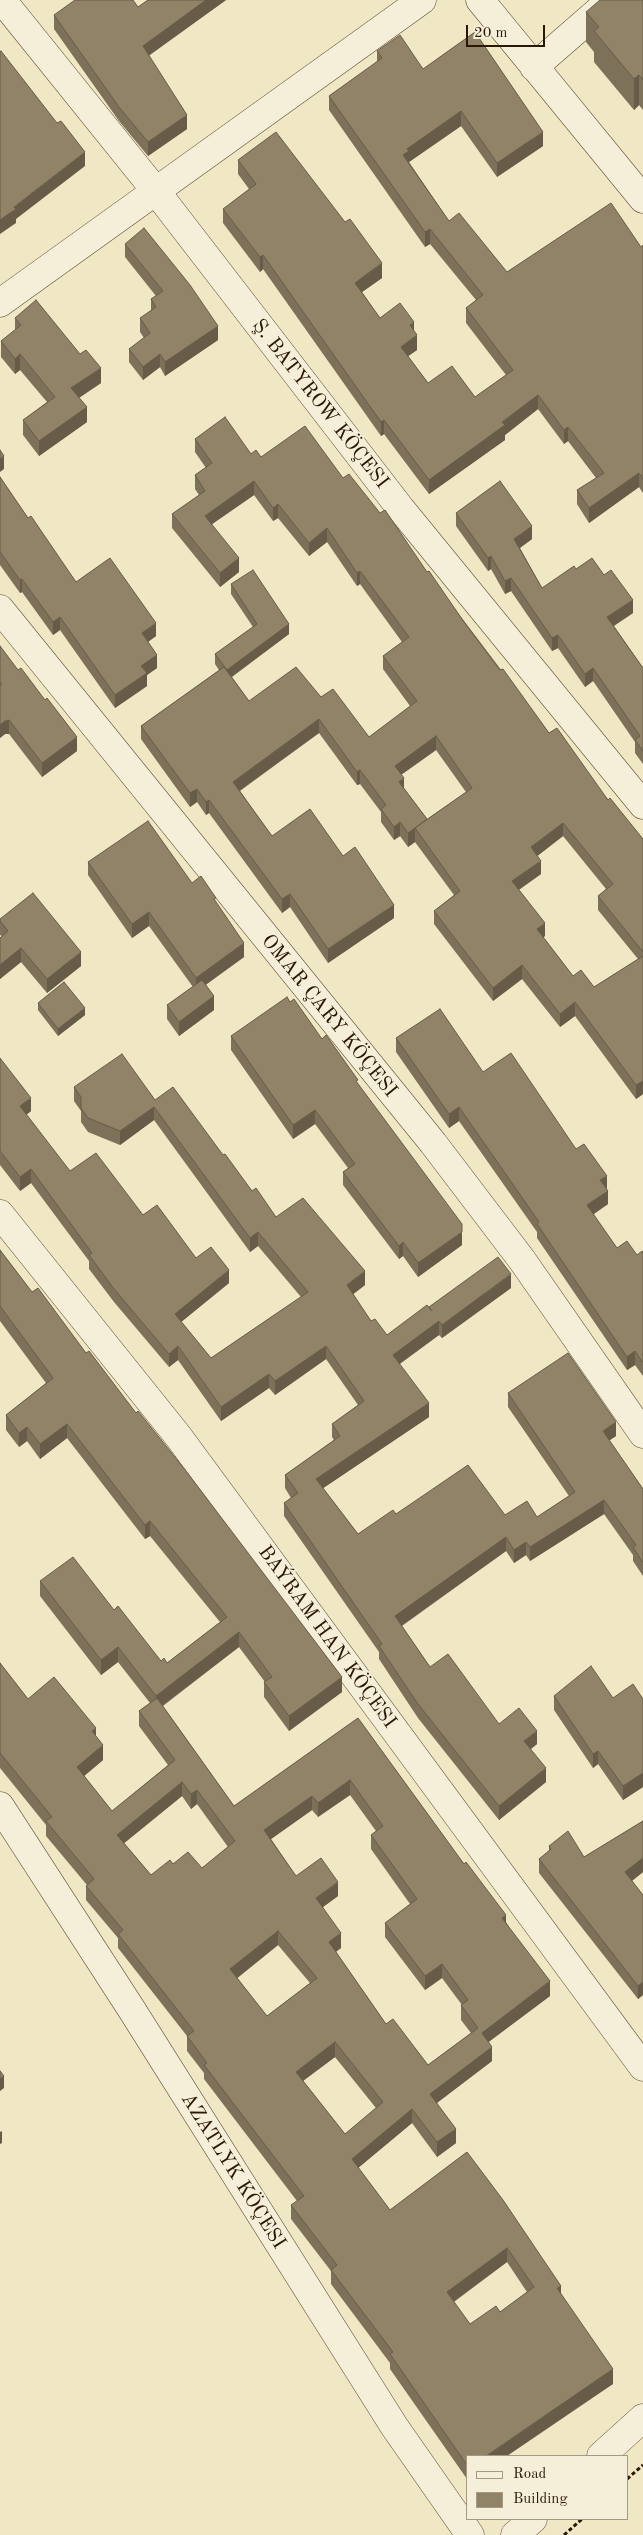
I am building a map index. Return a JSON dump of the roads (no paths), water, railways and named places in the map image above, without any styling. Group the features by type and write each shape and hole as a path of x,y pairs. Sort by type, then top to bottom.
{"street":[{"name":"Ş. BATYROW KÖÇESI","path":"2,0 156,190 400,509 643,805"},
{"path":"0,303 422,0"},
{"path":"480,0 643,199"},
{"path":"534,67 611,0"},
{"name":"OMAR ÇARY KÖÇESI","path":"0,609 433,1143 522,1260 643,1434"},
{"name":"BAÝRAM HAN KÖÇESI","path":"0,1214 178,1436 643,2067"},
{"name":"AZATLYK KÖÇESI","path":"0,1806 137,2018 394,2426 470,2535"},
{"path":"602,2455 643,2418"},
{"path":"515,2535 531,2520"}]}
